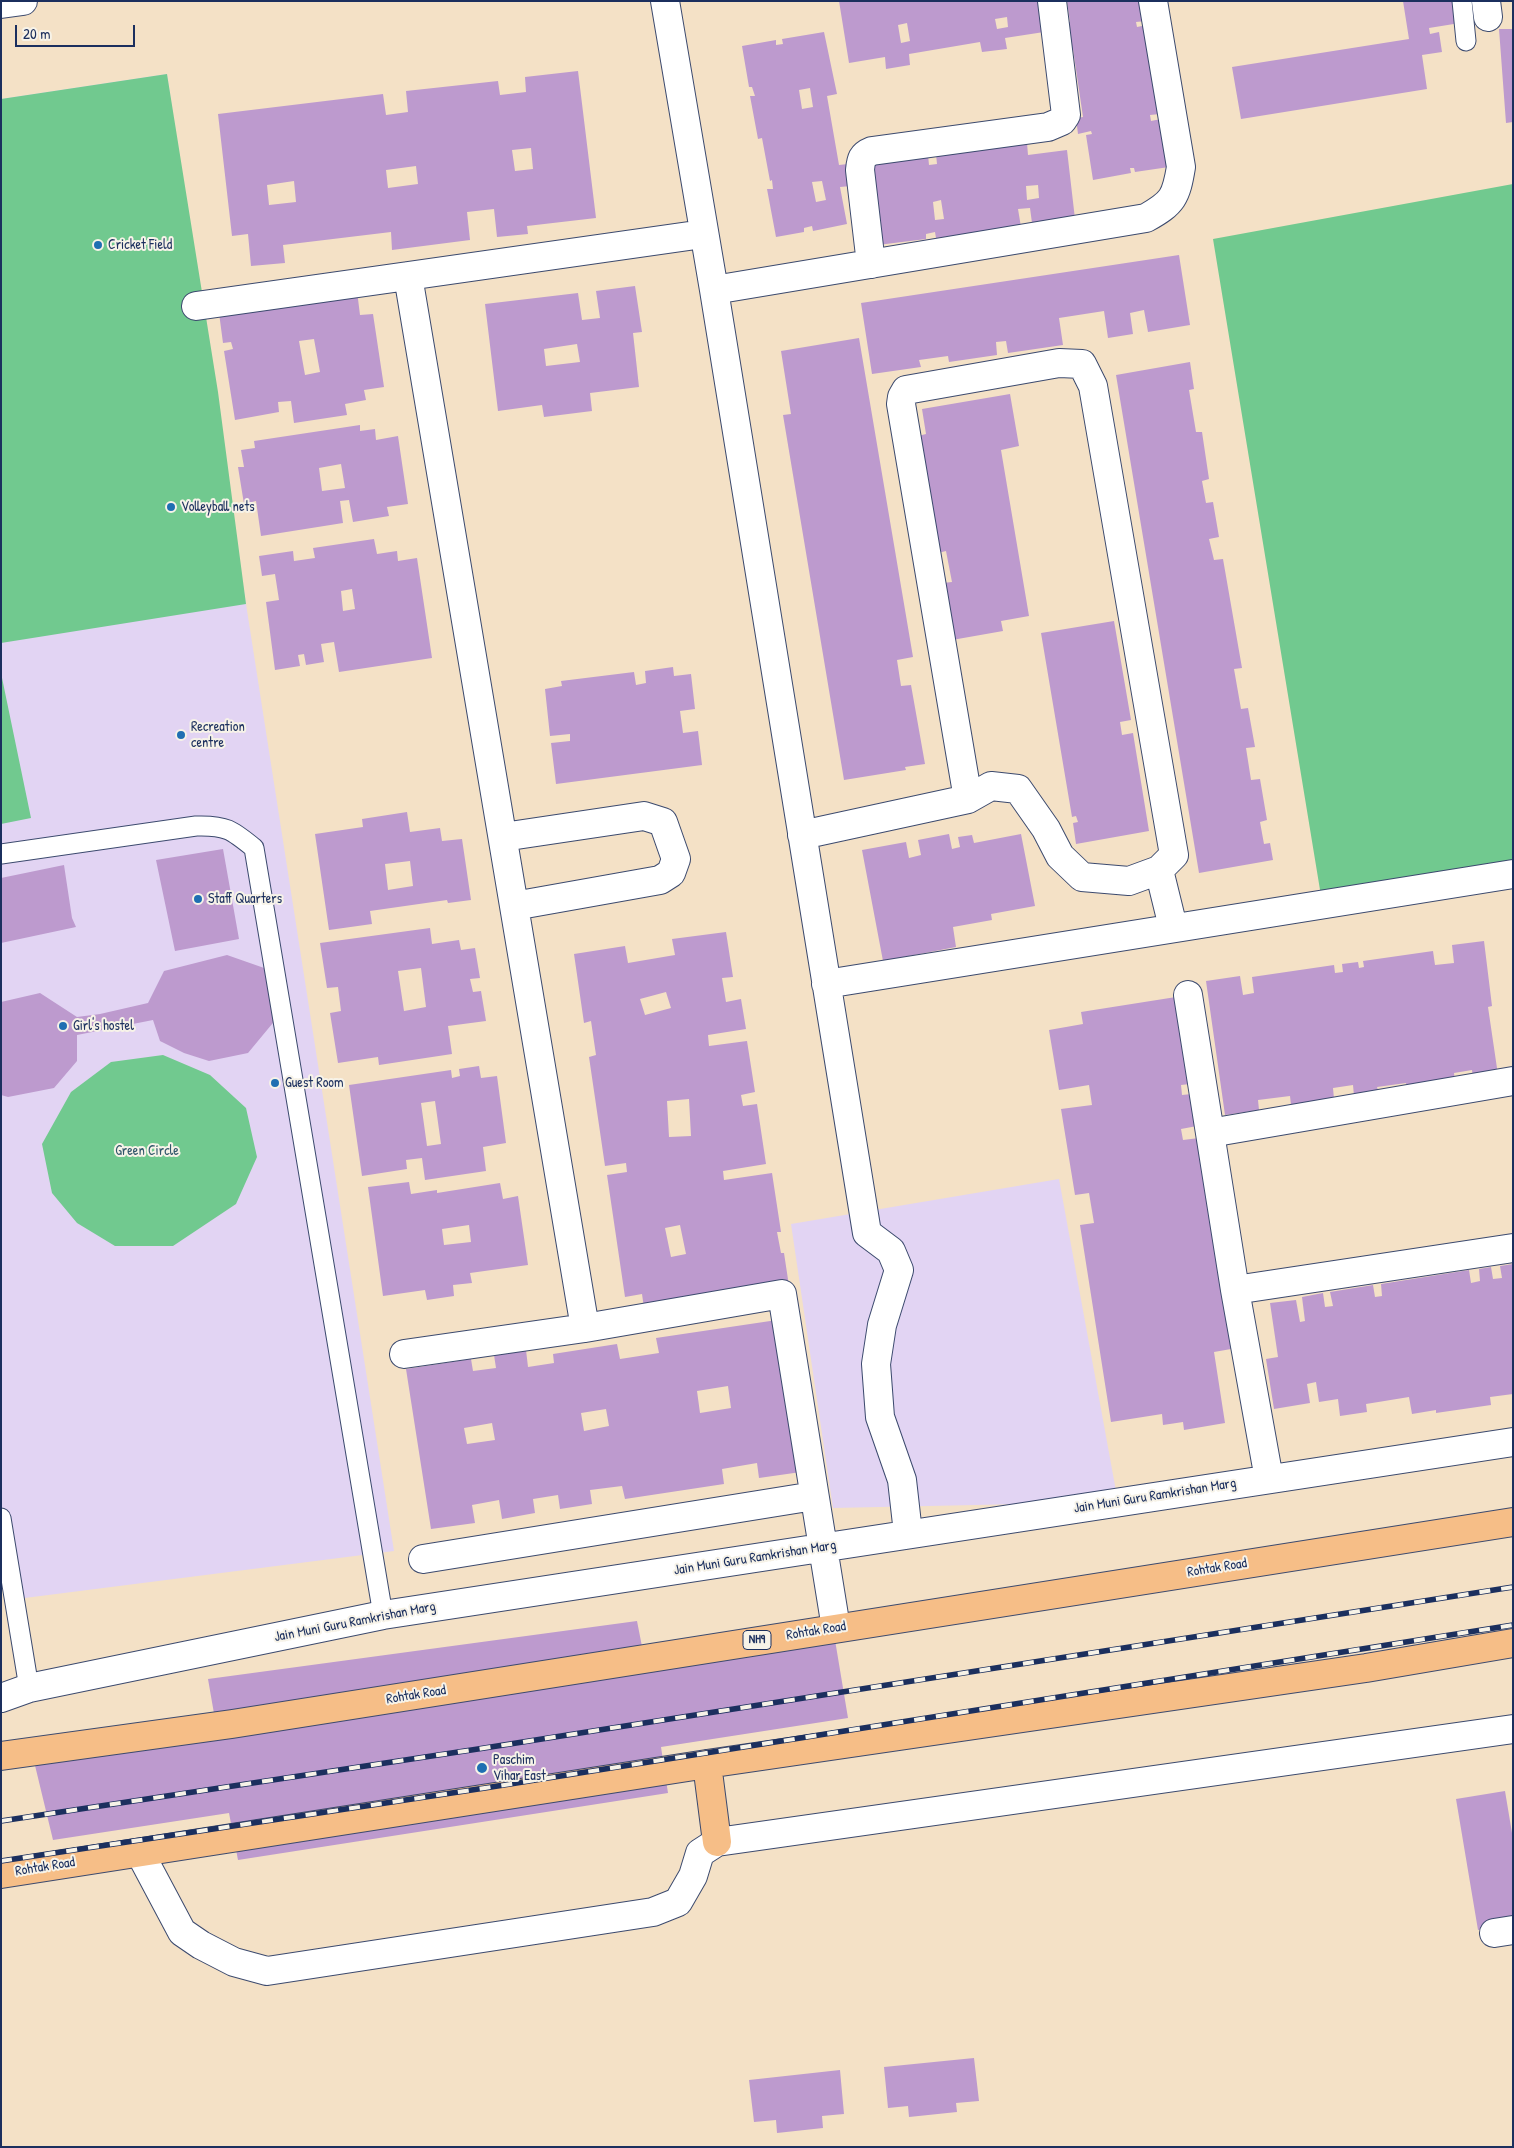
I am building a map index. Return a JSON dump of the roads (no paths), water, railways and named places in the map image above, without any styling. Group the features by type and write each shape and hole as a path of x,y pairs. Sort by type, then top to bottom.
{"main road":[{"name":"Rohtak Road","path":"1,1756 232,1724 1513,1522"},
{"name":"Rohtak Road","path":"1,1874 707,1764 1356,1670 1513,1644"},
{"path":"707,1764 717,1842"}],"street":[{"path":"1,4 22,1"},
{"path":"664,1 714,290 867,1233 891,1252 899,1270 882,1325 876,1364 880,1417 902,1480 908,1533"},
{"path":"871,264 860,170 861,159 866,153 1048,127 1062,121 1066,115 1052,1"},
{"path":"714,290 1146,218 1166,207 1177,190 1181,167 1153,1"},
{"path":"196,306 703,234"},
{"path":"408,276 585,1328"},
{"path":"802,834 968,799 991,786 1018,789 1046,829 1060,856 1082,877 1129,881 1159,870 1174,855 1093,386 1082,364 1059,363 906,390 902,397 901,404 968,799"},
{"path":"503,837 644,816 663,822 671,840 676,859 671,873 660,880 514,906"},
{"path":"1159,870 1173,927"},
{"path":"826,984 1513,874"},
{"path":"1188,995 1235,1290 1269,1479"},
{"path":"1210,1133 1513,1081"},
{"path":"1235,1290 1513,1248"},
{"path":"404,1354 585,1328 782,1294 836,1628"},
{"name":"Jain Muni Guru Ramkrishan Marg","path":"1,1698 29,1688 383,1615 823,1548 908,1533 1513,1442"},
{"path":"423,1559 814,1496"},
{"path":"140,1853 182,1932 201,1945 234,1962 267,1971 567,1927 653,1912 678,1902 693,1876 700,1853 717,1842 1513,1729"}],"lane":[{"path":"1462,1 1466,41"},
{"path":"1,854 214,825 232,830 254,848 383,1615"},
{"path":"1,1518 29,1688"}],"railway":[{"path":"1,1821 478,1749 1513,1587"},
{"path":"1,1861 485,1788 1513,1625"}],"place":[{"name":"Cricket Field","path":"98,245"},
{"name":"Volleyball nets","path":"171,507"},
{"name":"Recreation centre","path":"181,735"},
{"name":"Staff Quarters","path":"198,899"},
{"name":"Girl's hostel","path":"63,1026"},
{"name":"Guest Room","path":"275,1083"},
{"name":"Paschim Vihar East","path":"482,1768"}],"park label":[{"name":"Green Circle","path":"147,1151"}]}
